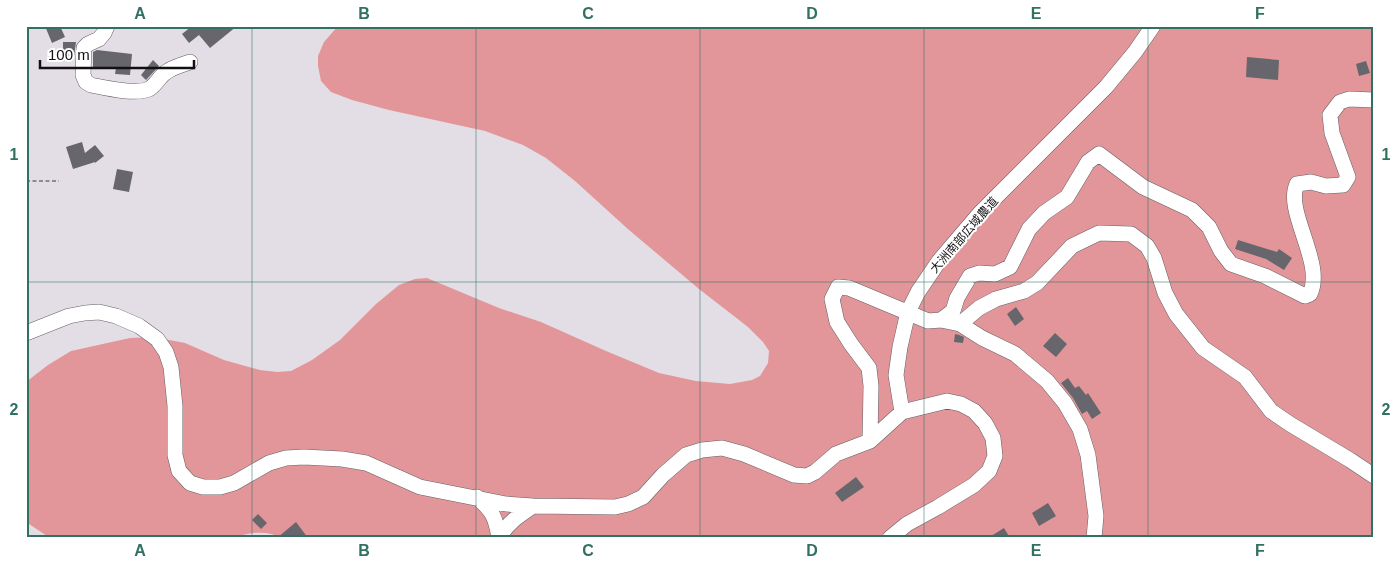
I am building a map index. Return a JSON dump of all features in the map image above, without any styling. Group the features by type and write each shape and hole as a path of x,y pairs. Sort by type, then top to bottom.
{"street":[{"path":"107,26 102,36 84,48 83,75 86,82 91,85 134,91 147,89 154,85 169,70 190,62"},
{"name":"大洲南部広域農道","path":"902,412 896,375 908,312 918,292 939,261 980,213 1106,87 1135,52 1152,26"},
{"path":"941,320 953,311 957,298 970,276 979,273 995,274 1010,267 1030,229 1044,213 1067,197 1088,162 1099,154 1144,187 1192,210 1209,227 1221,251 1231,264 1265,276 1305,296 1310,294 1314,286 1310,257 1295,206 1294,190 1297,184 1311,182 1326,186 1343,185 1348,177 1332,133 1330,116 1340,102 1349,99 1374,100"},
{"path":"960,324 979,308 996,299 1024,292 1038,282 1072,246 1099,233 1131,234 1147,246 1154,258 1165,293 1176,314 1203,348 1245,377 1271,411 1374,476"},
{"path":"870,441 871,386 869,368 837,322 832,299 838,287 850,288 928,321 941,320 960,324 982,338 1015,354 1047,381 1066,403 1080,430 1088,455 1096,516 1094,538"},
{"path":"26,333 69,316 99,312 116,316 139,326 156,339 166,352 171,367 175,406 176,456 179,471 190,483 203,487 220,487 234,483 269,463 286,458 304,457 342,459 366,463 420,486 506,504 615,507 628,504 643,497 663,475 686,455 702,450 722,448 744,454 794,475 807,476 815,472 836,454 870,441 902,412 946,401 961,404 974,411 986,423 993,438 995,456 989,471 974,485 907,524 890,538"},
{"path":"477,497 490,509 496,521 499,538"},
{"path":"499,538 507,525 517,516 534,506"}],"path":[{"path":"26,181 59,181"}],"shaded area":[{"path":"338,26 1374,26 1374,538 283,538 270,534 251,533 230,538 50,538 26,522 26,382 48,365 71,351 130,338 154,337 185,343 224,360 260,370 291,371 312,360 340,340 376,304 399,285 415,279 427,278 499,308 541,322 659,373 696,381 730,384 752,380 760,376 768,363 769,351 748,327 699,289 546,158 523,145 485,131 389,110 331,92 321,81 318,56 324,42"}],"building":[{"path":"45,26 60,26 65,37 52,43"},
{"path":"192,26 237,26 210,48 199,35 189,43 182,34"},
{"path":"63,42 76,42 74,57 63,57"},
{"path":"97,50 132,54 130,75 115,74 116,68 93,68 93,52"},
{"path":"1247,57 1279,60 1278,80 1246,77"},
{"path":"153,60 159,66 146,80 141,75"},
{"path":"1366,61 1370,73 1359,76 1356,64"},
{"path":"82,142 85,153 95,145 104,156 95,163 73,169 66,147"},
{"path":"117,169 133,172 129,192 113,189"},
{"path":"1238,240 1277,252 1279,249 1292,258 1284,270 1266,259 1235,249"},
{"path":"1016,307 1024,319 1015,326 1007,314"},
{"path":"1055,333 1067,344 1056,357 1043,346"},
{"path":"955,334 964,337 963,343 954,342"},
{"path":"1068,378 1075,388 1079,386 1086,395 1088,393 1101,413 1092,419 1087,411 1082,414 1073,398 1061,383"},
{"path":"856,477 864,487 842,502 835,493"},
{"path":"1048,503 1056,516 1039,526 1032,513"},
{"path":"258,514 267,523 261,529 252,520"},
{"path":"296,522 308,538 277,538"},
{"path":"1004,528 1010,538 988,538"}]}
